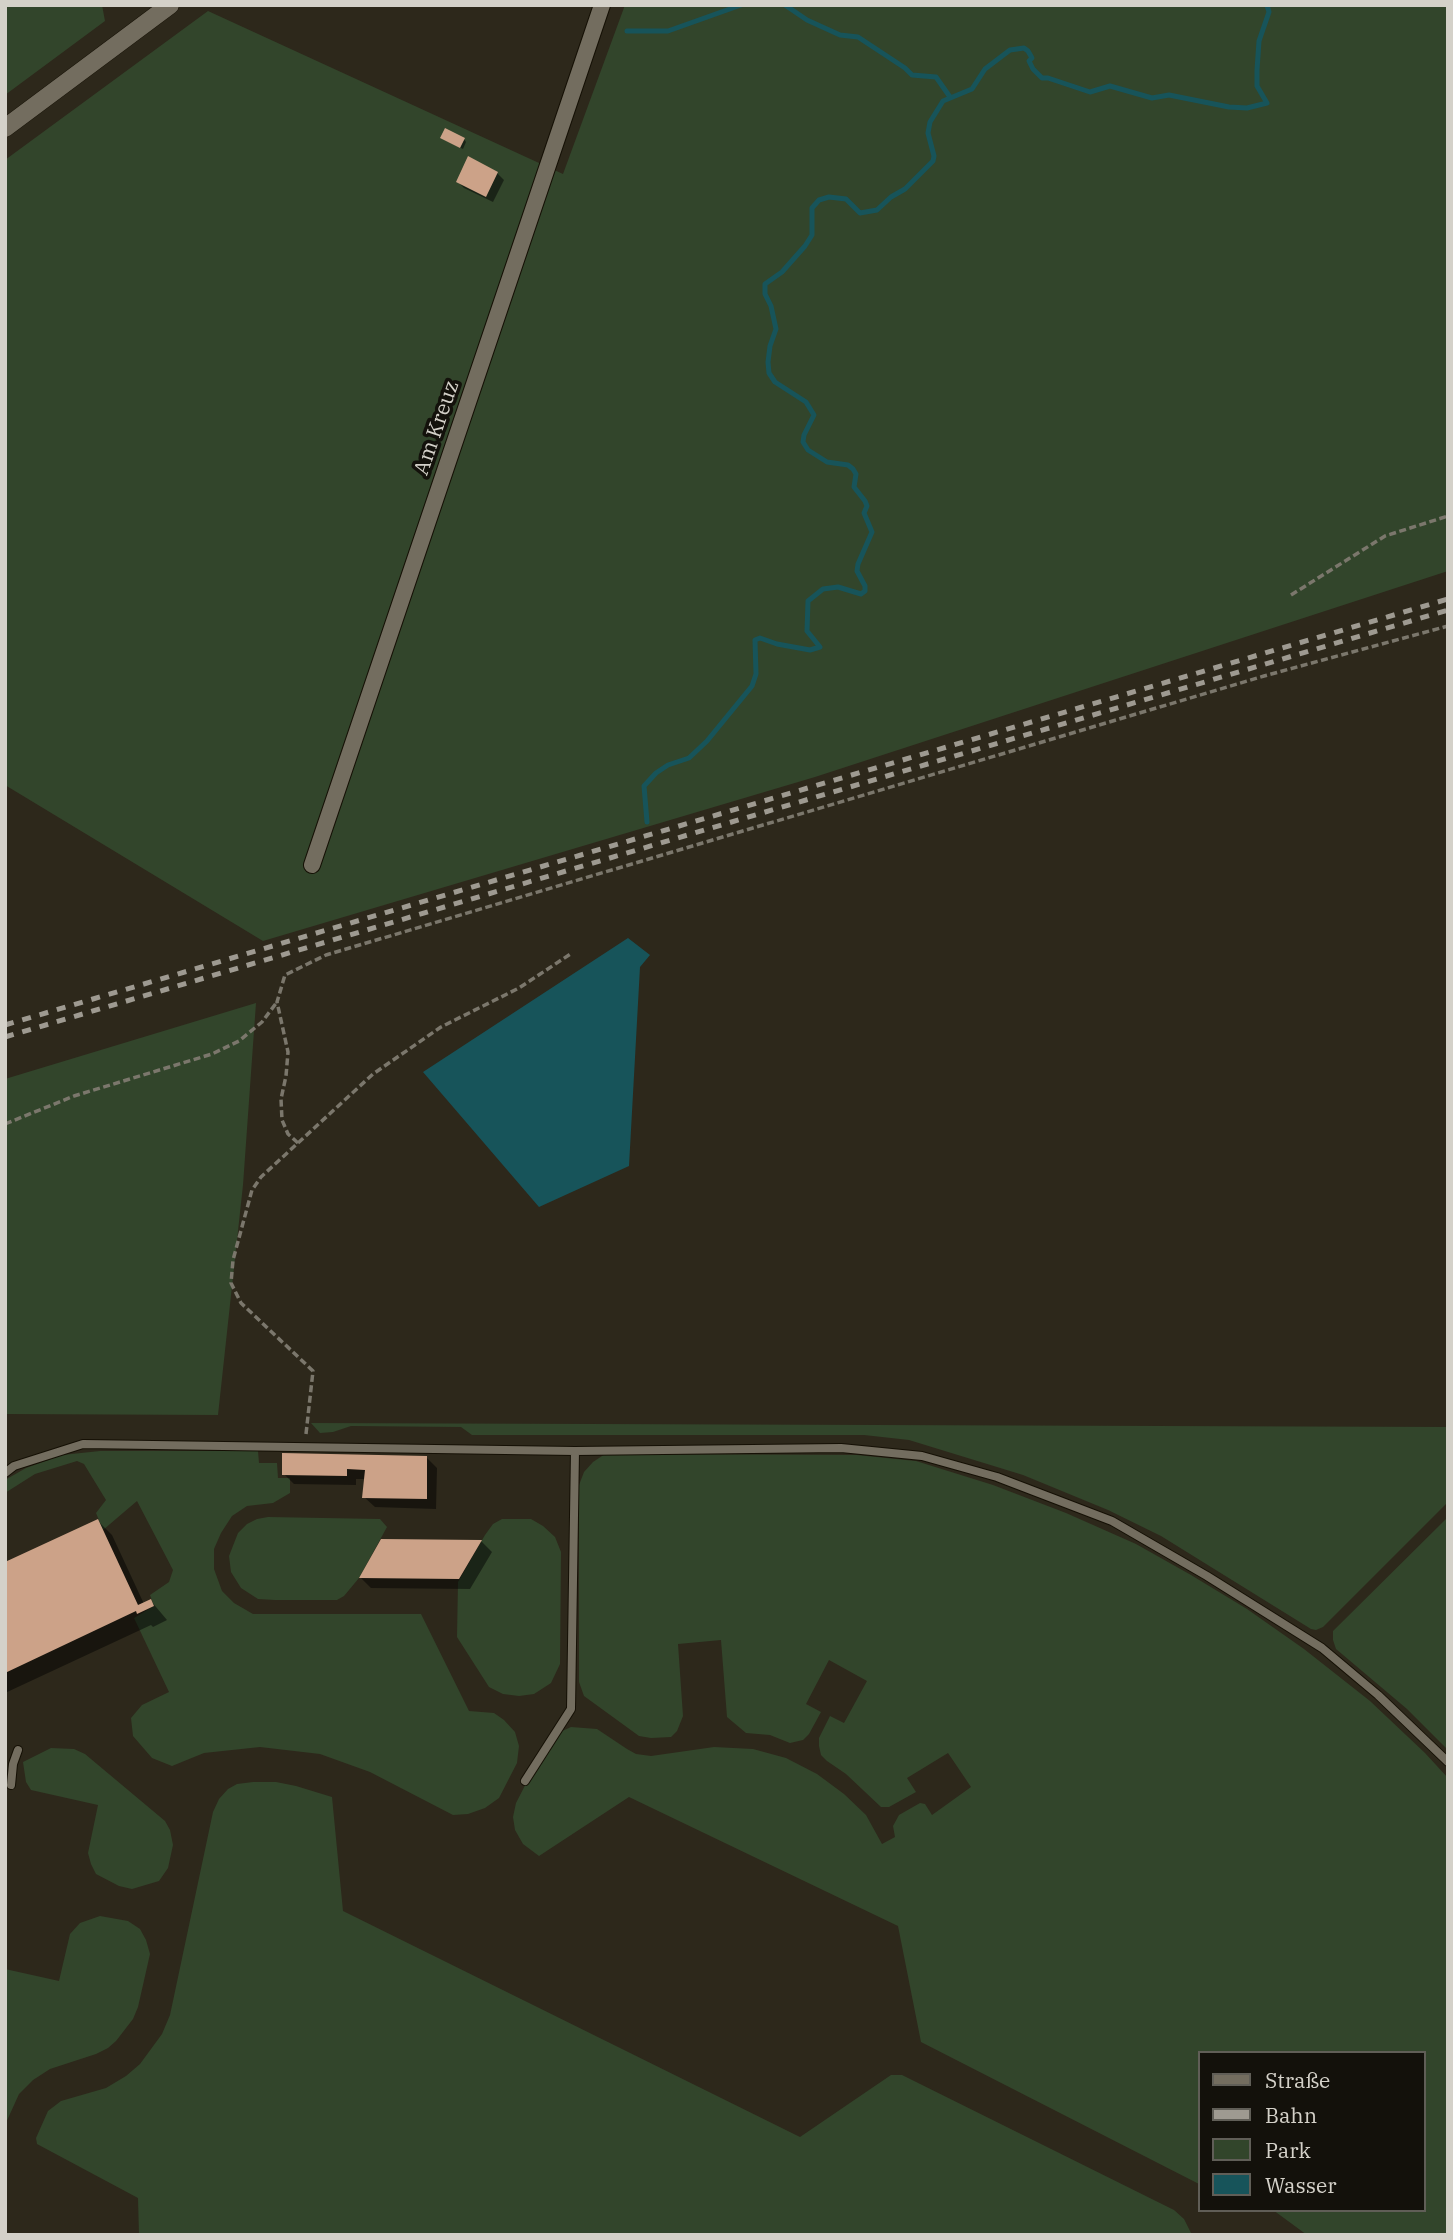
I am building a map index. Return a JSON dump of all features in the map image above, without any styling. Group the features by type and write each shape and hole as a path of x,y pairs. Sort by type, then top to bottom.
{"street":[{"path":"5,128 170,5"},
{"name":"Am Kreuz","path":"312,865 602,5"}],"lane":[{"path":"5,1473 14,1466 83,1444 575,1451 841,1448 922,1456 997,1477 1112,1521 1207,1576 1322,1648 1448,1762"},
{"path":"525,1782 571,1709 575,1451"},
{"path":"11,1785 13,1764 18,1750"}],"path":[{"path":"1291,595 1385,536 1448,516"},
{"path":"5,1124 74,1096 212,1054 239,1041 262,1022 277,1002 285,975 326,955 1264,676 1448,626"},
{"path":"304,1447 313,1371 241,1303 231,1283 233,1260 252,1190 261,1177 373,1074 441,1027 519,988 572,953"},
{"path":"277,1002 288,1052 281,1099 282,1120 288,1134 298,1143"}],"green space":[{"path":"5,5 102,5 105,21 5,95"},
{"path":"625,5 1448,5 1448,571 815,777 263,941 5,785 5,160 208,11 563,174"},
{"path":"256,1003 243,1185 218,1415 5,1414 5,1079"},
{"path":"311,1423 1448,1427 1448,1502 1323,1627 1316,1630 1161,1536 1108,1510 1023,1475 909,1440 864,1435 472,1435 461,1427 351,1426 320,1433"},
{"path":"100,1451 258,1451 259,1463 277,1463 278,1478 290,1478 290,1493 273,1503 247,1506 232,1516 214,1549 214,1569 222,1591 234,1603 253,1614 421,1614 469,1711 494,1713 515,1732 519,1746 517,1763 499,1798 485,1808 468,1814 453,1815 370,1772 320,1754 260,1747 204,1753 172,1766 152,1758 133,1736 131,1718 142,1705 169,1692 134,1618 154,1606 150,1595 169,1582 173,1570 137,1501 103,1530 96,1513 106,1500 84,1464 77,1461 35,1474 5,1493 5,1480 26,1468 62,1455"},
{"path":"605,1454 857,1455 916,1461 993,1485 1136,1544 1247,1609 1304,1649 1370,1701 1448,1778 1448,2235 1307,2235 1276,2212 1425,2212 1425,2051 1198,2051 1198,2183 921,2042 898,1926 629,1797 539,1856 523,1844 515,1830 513,1817 516,1803 534,1768 560,1732 571,1727 597,1729 636,1754 651,1756 714,1747 753,1749 786,1758 817,1774 844,1794 866,1815 882,1844 895,1837 893,1826 899,1815 920,1803 925,1804 932,1815 971,1787 948,1753 907,1778 916,1792 889,1807 881,1807 846,1774 827,1761 821,1755 819,1738 830,1716 844,1723 867,1681 829,1660 806,1704 821,1712 803,1740 790,1743 770,1735 746,1733 727,1717 721,1640 678,1644 683,1716 677,1731 671,1737 639,1736 584,1696 579,1682 579,1485 584,1472"},
{"path":"268,1517 380,1519 387,1527 359,1578 344,1596 337,1600 258,1599 241,1588 231,1572 229,1556 238,1533 247,1524"},
{"path":"1448,1517 1448,1750 1407,1709 1336,1649 1333,1631"},
{"path":"502,1519 531,1519 555,1537 561,1552 560,1664 551,1683 534,1694 503,1694 489,1687 457,1637 458,1582 485,1535 493,1524"},
{"path":"51,1748 74,1749 85,1754 165,1821 173,1845 168,1868 159,1881 132,1889 119,1886 96,1874 88,1853 98,1805 31,1790 26,1782 23,1762"},
{"path":"276,1782 332,1797 343,1911 800,2137 891,2075 902,2075 1174,2210 1184,2219 1192,2235 139,2235 138,2198 37,2144 36,2138 48,2111 61,2101 106,2088 126,2076 140,2064 162,2034 170,2015 213,1812 228,1789 237,1784"},
{"path":"100,1916 128,1921 140,1929 146,1940 150,1954 133,2019 108,2048 50,2069 33,2080 19,2094 5,2125 5,1969 59,1981 70,1934 80,1923"}],"water":[{"path":"628,938 650,955 640,967 629,1166 539,1207 423,1072"}],"building":[{"path":"445,128 465,138 460,148 440,138"},
{"path":"468,156 498,172 486,197 456,182"},
{"path":"282,1453 427,1456 427,1499 362,1498 365,1470 347,1469 347,1476 282,1475"},
{"path":"98,1519 138,1605 151,1599 154,1606 137,1614 136,1611 5,1673 5,1562"},
{"path":"381,1539 482,1540 459,1579 359,1578"}],"waterway":[{"path":"627,31 668,31 741,5"},
{"path":"785,5 807,20 840,35 858,37 912,75 936,77 950,97"},
{"path":"647,822 644,786 668,765 689,758 707,741 752,686 756,674 755,640 760,638 810,650 820,647 807,631 808,601 823,589 838,587 861,594 865,591 857,571 872,532 864,513 867,506 854,487 856,474 848,465 827,462 808,450 803,442 804,435 814,415 806,402 775,382 769,373 770,346 776,329 771,306 765,294 765,284 782,272 812,235 812,208 819,200 829,197 846,199 860,213 877,210 905,189 933,161 928,133 930,122 943,101 972,89 985,69 1010,50 1024,48 1028,51 1033,69 1042,78 1090,92 1110,86 1152,98 1169,95 1229,107 1247,108 1267,103 1257,86 1259,41 1269,12 1267,5"}],"railway":[{"path":"5,1025 1448,599"},
{"path":"5,1037 1448,610"}]}
